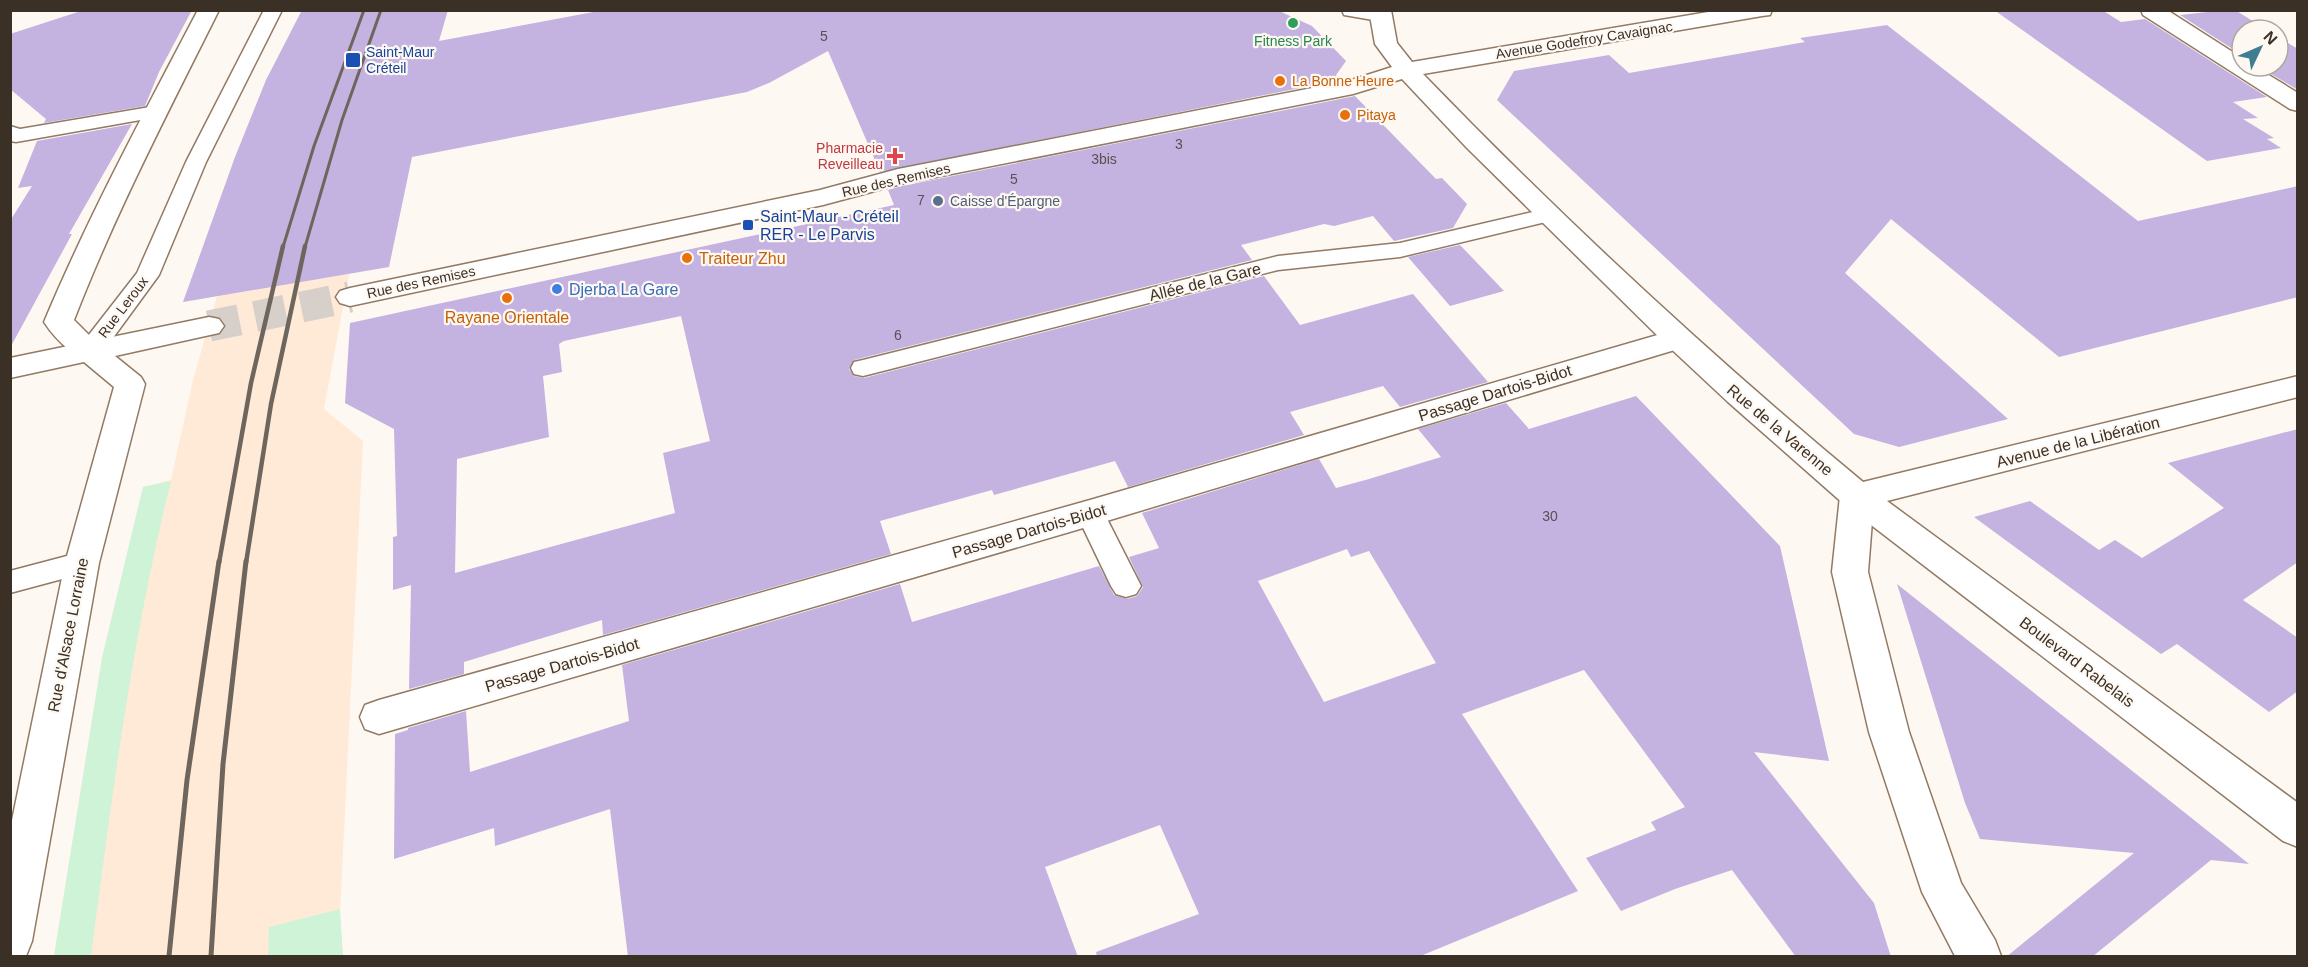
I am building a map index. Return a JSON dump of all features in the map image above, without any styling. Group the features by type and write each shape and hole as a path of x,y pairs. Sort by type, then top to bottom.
{"street":[{"name":"Rue Leroux","path":"90,351 60,322 77,277 156,112 209,10"},
{"path":"1352,10 1380,13"},
{"name":"Avenue Godefroy Cavaignac","path":"1406,70 1762,10"},
{"path":"2151,10 2298,104"},
{"name":"Rue de la Varenne","path":"1380,13 1386,44 1441,108 1738,395 1857,496"},
{"name":"Rue des Remises","path":"350,297 823,197 898,177 1353,87 1406,70"},
{"path":"10,368 208,326"},
{"name":"Passage Dartois-Bidot","path":"379,717 1090,513 1678,339"},
{"name":"Rue d'Alsace Lorraine","path":"10,941 82,563 130,384 90,351"},
{"name":"Avenue de la Libération","path":"1857,496 2298,386"},
{"path":"1857,496 1850,572 1888,732 1943,892 1979,957"},
{"name":"Boulevard Rabelais","path":"1857,496 2298,828"}],"lane":[{"name":"Rue Leroux","path":"90,351 148,275 196,162 273,10"},
{"path":"10,132 16,136 156,112"},
{"name":"Allée de la Gare","path":"863,368 1278,263 1400,250 1550,214"},
{"path":"1090,513 1126,586"},
{"path":"10,582 82,563"}],"shaded area":[{"path":"302,11 417,15 349,275 324,409 363,441 338,956 54,956 102,658 143,487 171,480 193,380 217,296 183,302 266,80"}],"green space":[{"path":"171,481 134,658 115,777 91,956 54,956 102,658 143,487"},
{"path":"340,909 343,956 268,956 269,927"}],"building":[{"path":"84,10 192,10 159,72 145,106 44,123 46,119 10,89 10,34"},
{"path":"302,10 448,10 439,41 604,10 1277,10 1312,26 1346,61 1336,75 1340,80 880,172 828,51 769,83 747,92 412,157 389,267 183,302 235,157 266,80"},
{"path":"1994,10 2102,10 2121,22 2145,19 2230,73 2230,78 2237,78 2267,97 2233,102 2258,118 2243,119 2274,138 2267,139 2281,148 2207,161"},
{"path":"2235,10 2248,18 2230,18 2230,47 2180,15"},
{"path":"1887,25 2138,221 2298,186 2298,297 2059,357 1891,219 1845,273 2008,419 1899,447 1854,434 1497,100 1514,71 1609,55 1629,73 1805,42 1800,38"},
{"path":"2290,44 2298,49 2298,90 2278,78 2290,78"},
{"path":"1355,96 1436,179 1442,178 1467,204 1453,228 1394,241 1373,216 1334,226 1324,224 1241,245 1252,260 854,360 849,369 854,376 864,378 1264,276 1300,325 1413,294 1488,382 1400,407 1383,386 1290,412 1304,435 1128,487 1115,461 994,495 992,490 880,521 891,554 603,635 602,620 464,662 464,674 409,689 411,585 393,590 393,537 397,536 394,429 345,403 350,323 894,205 888,190","holes":["681,316 710,441 663,453 675,513 455,573 457,459 549,437 543,376 562,372 559,344 564,341"]},
{"path":"132,124 69,234 72,234 10,348 10,221 32,186 18,188 37,141"},
{"path":"1460,245 1504,291 1450,306 1408,257"},
{"path":"1636,396 1780,546 1829,761 1754,752 1874,903 1891,957 1796,957 1732,870 1675,889 1621,911 1586,858 1656,830 1651,822 1685,807 1584,670 1462,714 1578,891 1418,957 1097,957 1096,952 1199,914 1160,825 1045,867 1078,957 628,957 610,809 495,846 494,828 394,859 395,734 408,730 408,728 466,711 470,772 629,721 622,665 900,584 912,622 1099,566 1114,595 1127,599 1137,596 1143,587 1129,557 1159,548 1142,513 1319,459 1336,488 1369,479 1441,457 1418,429 1506,403 1529,429","holes":["1347,549 1351,557 1369,551 1436,663 1324,702 1258,581"]},
{"path":"2298,429 2298,562 2243,600 2298,638 2298,691 2269,712 2177,644 2161,654 1974,517 2030,501 2099,550 2115,540 2142,558 2224,508 2168,463"},
{"path":"1897,584 2249,864 2211,860 2092,957 2006,957 2134,853 1980,839 1965,803"}],"tunnel":[{"path":"209,326 350,297"}],"railway":[{"path":"283,247 314,146 364,10"},
{"path":"305,247 342,120 381,10"},
{"path":"219,563 251,383 283,246"},
{"path":"246,563 271,404 305,246"},
{"path":"169,956 187,780 219,561"},
{"path":"211,956 223,764 246,561"}],"place":[{"name":"Fitness Park","path":"1293,23"},
{"name":"Saint-Maur Créteil","path":"353,60"},
{"name":"La Bonne Heure","path":"1280,81"},
{"name":"Pitaya","path":"1345,115"},
{"name":"Pharmacie Reveilleau","path":"895,156"},
{"name":"Caisse d'Épargne","path":"938,201"},
{"name":"Saint-Maur - Créteil RER - Le Parvis","path":"748,225"},
{"name":"Traiteur Zhu","path":"687,258"},
{"name":"Djerba La Gare","path":"557,289"},
{"name":"Rayane Orientale","path":"507,298"}]}
